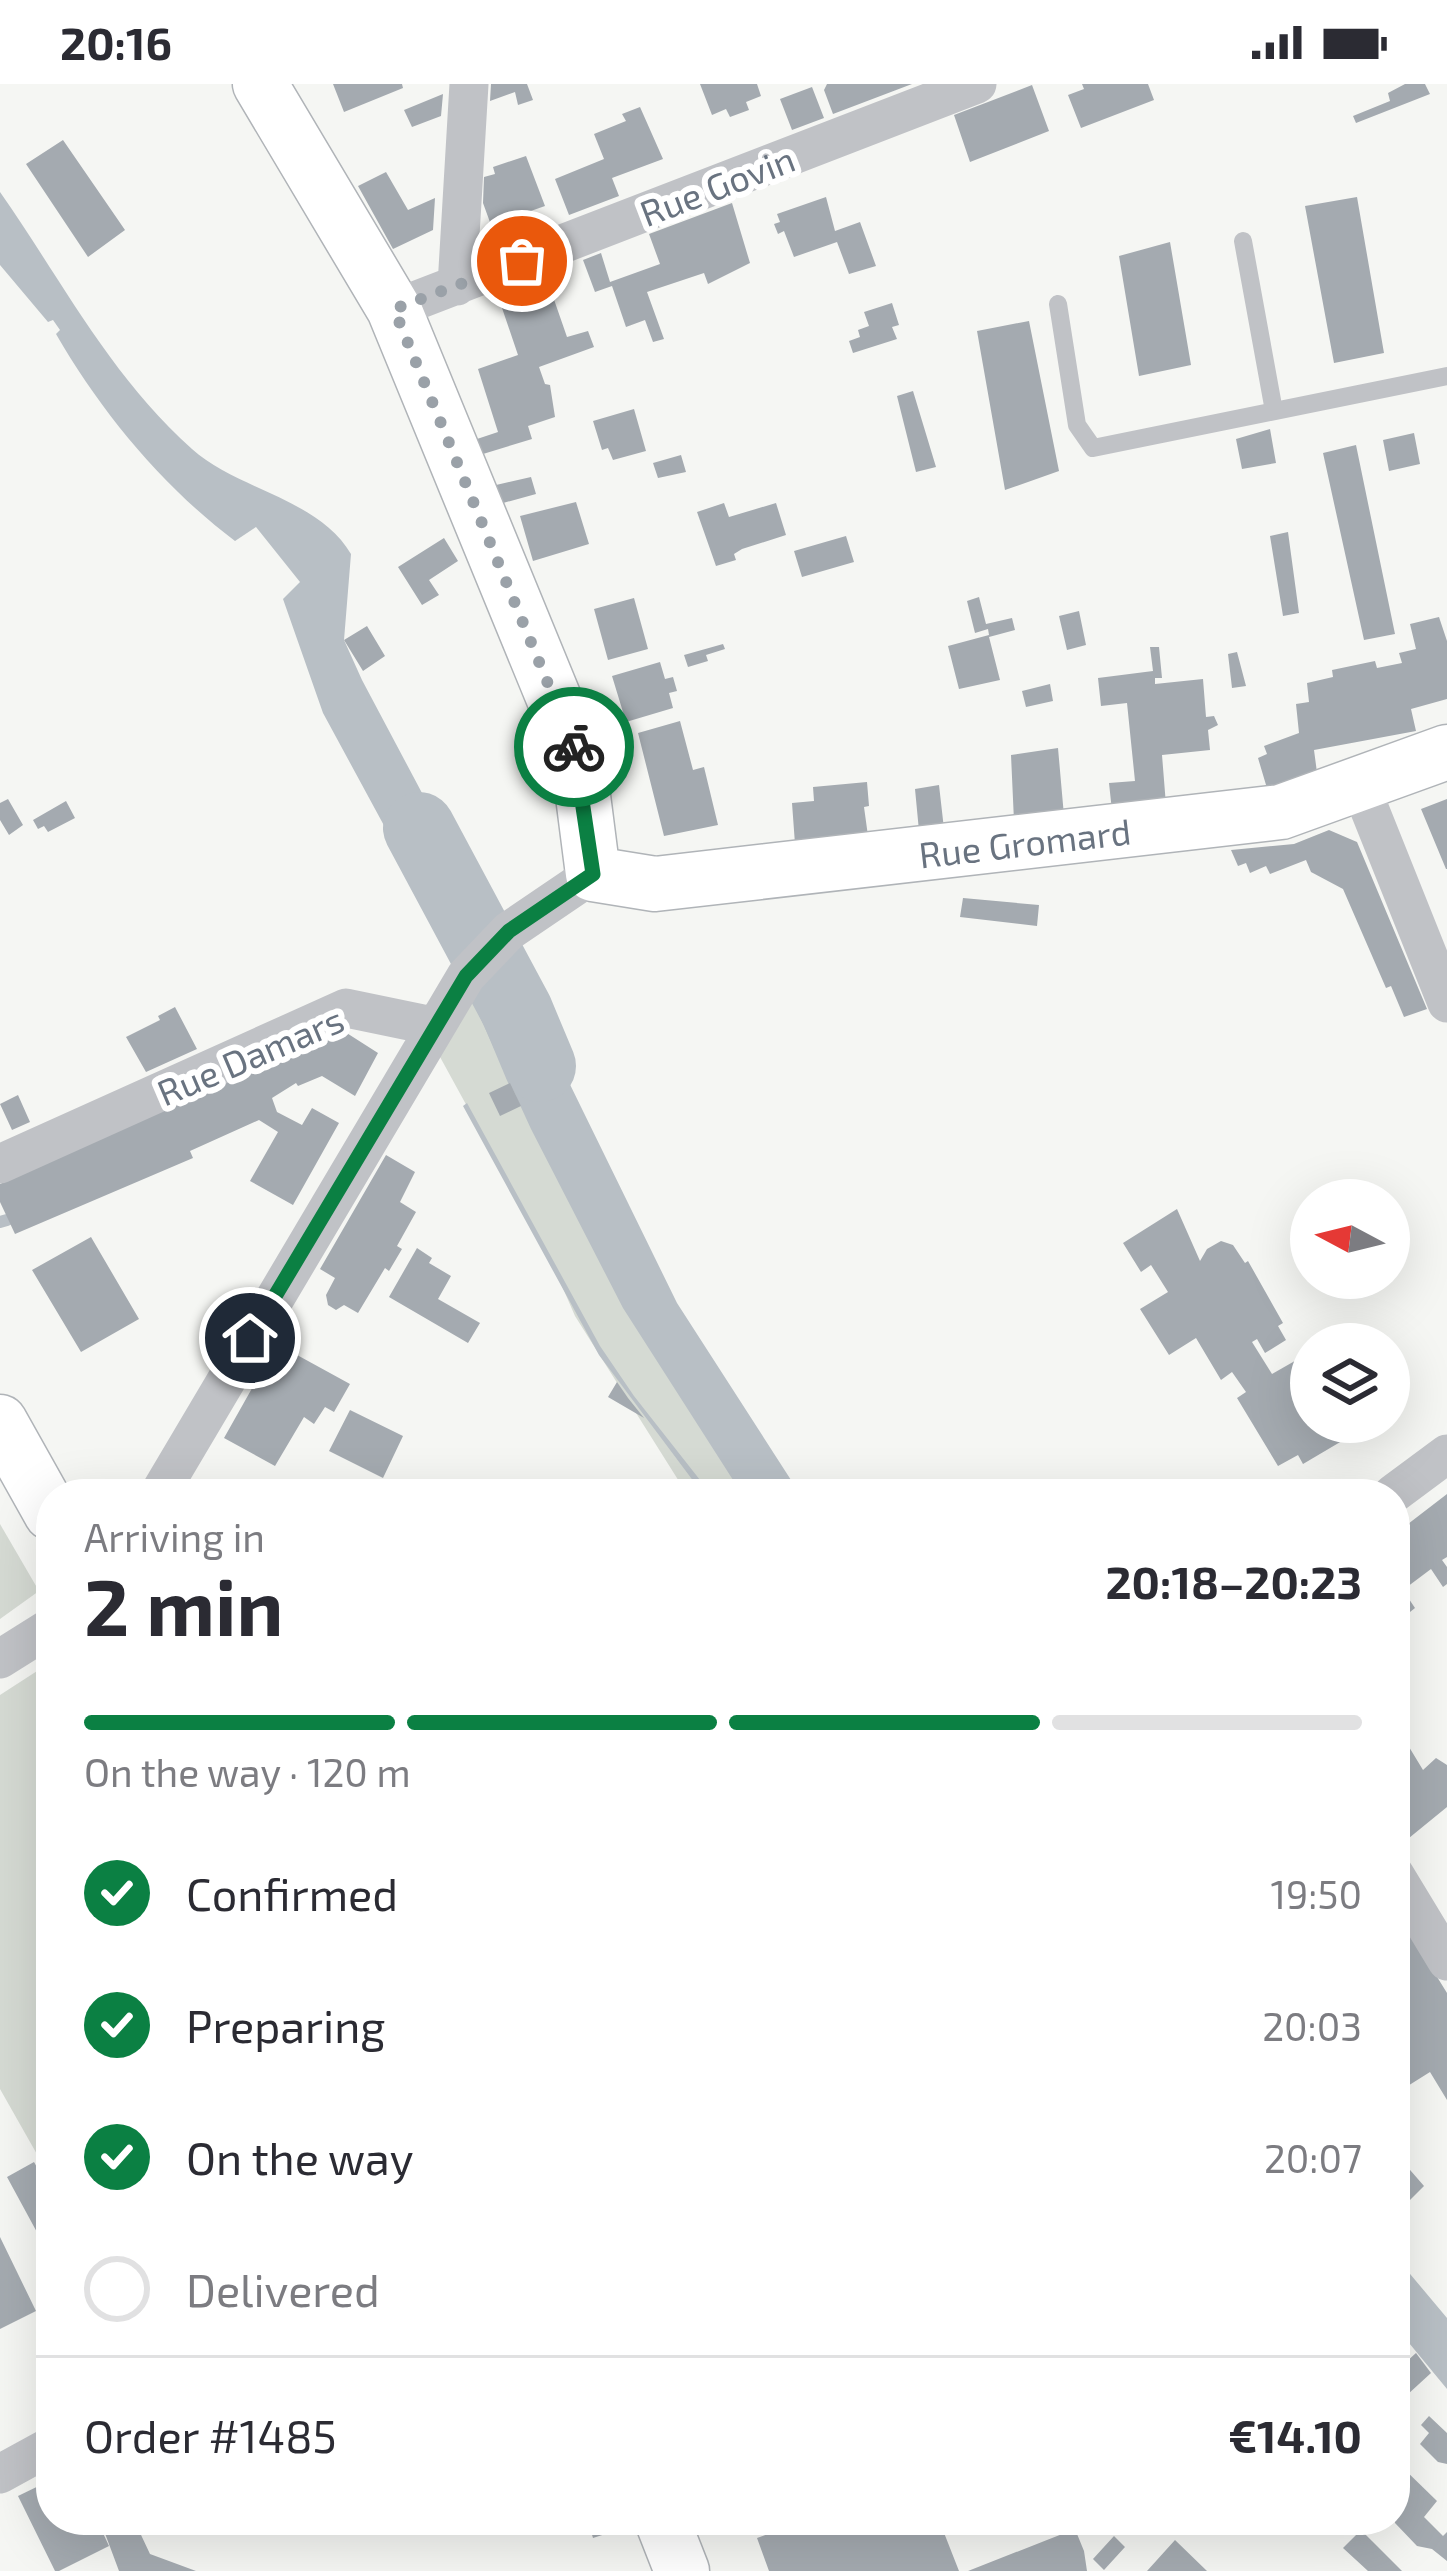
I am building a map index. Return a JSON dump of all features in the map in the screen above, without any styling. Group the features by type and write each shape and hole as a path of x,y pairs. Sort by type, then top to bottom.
{"street":[{"path":"168,1479 466,976 509,931 593,874 578,757 394,309 260,84"},
{"path":"458,286 470,84"},
{"name":"Rue Govin","path":"394,309 977,84"},
{"name":"Rue Gromard","path":"593,874 655,884 1281,812 1447,752"},
{"path":"1359,782 1447,1003"},
{"name":"Rue Damars","path":"0,1164 346,1008 433,1025"},
{"path":"0,1422 36,1486"},
{"path":"1410,1481 1447,1454"},
{"path":"0,1660 36,1637"},
{"path":"1410,1900 1447,1961"},
{"path":"0,2474 36,2454"},
{"path":"668,2535 682,2571"}],"lane":[{"path":"1243,241 1274,411"},
{"path":"1058,304 1077,424 1093,448 1447,376"}],"shaded area":[{"path":"0,192 111,359 163,421 210,463 319,520 351,554 344,640 482,906 439,927 323,713 283,599 300,582 256,527 235,541 208,520 113,419 56,334 60,330 53,320 48,322 0,265"},
{"path":"511,964 677,1303 790,1479 732,1479 623,1308 531,1129 473,1002"},
{"path":"485,972 591,1220 759,1479 678,1479 575,1316 549,1256 434,1046"},
{"path":"467,1103 600,1346 699,1479 692,1479 599,1355 463,1106"},
{"path":"0,1524 36,1593 0,1619"},
{"path":"36,1672 36,2153 0,2089 0,1695"},
{"path":"1410,2274 1447,2318 1447,2389 1410,2344"}],"building":[{"path":"333,84 402,84 403,88 344,112"},
{"path":"491,84 527,84 533,100 518,105 515,92 490,101"},
{"path":"700,84 757,84 761,96 746,102 749,110 730,117 726,109 712,115"},
{"path":"827,84 912,84 833,114 824,90"},
{"path":"1082,84 1148,84 1154,100 1081,128 1068,95 1084,89"},
{"path":"1405,84 1425,84 1430,94 1356,123 1353,116 1390,101 1388,93"},
{"path":"1032,85 1049,131 970,162 954,115"},
{"path":"812,87 824,118 792,130 780,99"},
{"path":"443,94 441,116 412,127 404,110"},
{"path":"640,107 663,159 612,178 619,196 569,215 555,179 604,159 594,134 626,121 622,114"},
{"path":"63,140 125,230 88,257 26,164"},
{"path":"526,156 545,206 491,225 483,203 484,177 495,174 493,167"},
{"path":"386,172 408,210 435,198 433,230 393,249 358,186"},
{"path":"826,197 835,231 860,222 876,266 849,274 837,242 794,257 784,231 778,234 774,224 780,222 777,214"},
{"path":"1357,197 1384,353 1334,363 1305,206"},
{"path":"732,203 750,263 708,284 704,273 647,292 664,339 653,342 645,320 626,327 612,286 595,292 583,260 601,253 610,282 660,264 649,234"},
{"path":"1170,242 1191,365 1139,376 1119,256"},
{"path":"550,288 567,337 588,331 594,347 539,367 545,384 550,385 555,417 528,426 532,439 483,454 477,439 498,432 478,369 518,355 501,305"},
{"path":"892,303 899,325 892,327 897,339 853,353 849,341 869,326 864,312"},
{"path":"1029,321 1059,471 1005,490 977,331"},
{"path":"913,391 936,467 916,472 897,396"},
{"path":"634,409 646,451 613,460 608,448 602,450 593,421"},
{"path":"1270,429 1276,463 1242,469 1236,439"},
{"path":"1414,433 1420,464 1389,471 1383,440"},
{"path":"1356,445 1395,634 1364,640 1323,453"},
{"path":"681,455 686,472 658,478 653,463"},
{"path":"531,477 536,494 503,503 496,485"},
{"path":"576,502 589,544 533,561 520,516"},
{"path":"724,503 729,517 776,503 786,535 742,549 734,554 736,560 716,566 697,512"},
{"path":"1288,532 1299,613 1283,616 1270,536"},
{"path":"846,536 854,562 802,577 794,551"},
{"path":"444,538 458,561 429,580 439,595 422,605 398,567"},
{"path":"979,597 986,624 1012,618 1015,630 989,637 1000,680 959,689 948,646 989,635 988,629 975,633 967,601"},
{"path":"634,598 648,649 608,660 594,609"},
{"path":"1079,611 1086,645 1067,650 1059,616"},
{"path":"1439,617 1447,641 1447,699 1411,709 1416,731 1314,750 1318,780 1269,795 1258,758 1267,754 1264,746 1299,733 1296,704 1309,702 1307,683 1333,677 1332,670 1375,661 1377,668 1402,663 1399,653 1416,649 1410,624"},
{"path":"367,626 385,656 363,671 344,640"},
{"path":"723,644 725,649 706,655 708,661 688,667 684,655"},
{"path":"1150,647 1159,647 1162,678 1155,678 1155,684 1203,679 1206,717 1214,716 1218,725 1208,730 1210,750 1162,755 1166,805 1112,811 1109,783 1135,781 1127,703 1101,706 1098,678 1153,671"},
{"path":"1237,652 1246,686 1232,688 1228,654"},
{"path":"660,662 665,679 673,677 677,691 669,693 673,708 626,722 612,676"},
{"path":"1050,684 1053,701 1026,707 1022,691"},
{"path":"680,721 693,770 704,767 718,825 664,836 638,733"},
{"path":"1058,748 1064,816 1014,821 1011,755"},
{"path":"867,782 868,836 795,844 792,803 814,801 813,787"},
{"path":"939,785 944,829 919,831 915,789"},
{"path":"8,799 23,825 9,835 0,820 0,803"},
{"path":"1447,799 1447,869 1446,869 1421,809"},
{"path":"66,801 75,818 48,832 44,826 38,829 33,820"},
{"path":"1329,830 1357,842 1427,1009 1404,1017 1391,986 1386,988 1343,889 1311,872 1306,860 1270,874 1266,866 1250,873 1246,863 1238,866 1231,850 1294,844"},
{"path":"963,898 1039,905 1037,926 960,917"},
{"path":"175,1007 197,1049 146,1072 126,1037"},
{"path":"342,1030 378,1053 355,1096 322,1076 296,1083 272,1098 277,1112 302,1125 312,1108 339,1123 293,1205 250,1181 278,1132 259,1120 190,1151 193,1158 15,1234 0,1202 0,1184"},
{"path":"510,1083 521,1106 500,1116 489,1093"},
{"path":"18,1095 30,1122 12,1130 0,1104"},
{"path":"386,1155 415,1172 400,1202 416,1212 397,1246 402,1249 358,1313 344,1305 336,1310 328,1305 326,1295 335,1278 320,1269"},
{"path":"1177,1209 1200,1261 1207,1249 1221,1241 1233,1245 1248,1261 1283,1323 1278,1326 1286,1340 1265,1353 1257,1339 1252,1342 1272,1374 1290,1364 1290,1443 1339,1443 1303,1464 1298,1455 1278,1466 1237,1398 1246,1392 1232,1372 1221,1380 1196,1338 1169,1355 1140,1309 1168,1292 1151,1265 1141,1272 1123,1243"},
{"path":"91,1237 139,1319 81,1352 32,1270"},
{"path":"417,1248 432,1258 429,1263 451,1276 438,1299 480,1323 468,1343 389,1297"},
{"path":"277,1344 350,1384 334,1412 325,1407 314,1424 304,1417 275,1466 224,1438"},
{"path":"617,1382 628,1398 644,1418 608,1397"},
{"path":"350,1410 403,1436 383,1478 329,1451"},
{"path":"1447,1494 1447,1557 1442,1560 1447,1584 1443,1587 1431,1569 1410,1585 1410,1522"},
{"path":"1410,1749 1423,1770 1436,1758 1447,1765 1447,1807 1410,1837"},
{"path":"1410,1933 1447,1993 1447,2100 1430,2072 1410,2085"},
{"path":"34,2162 36,2166 36,2230 7,2177"},
{"path":"1410,2170 1424,2186 1410,2200"},
{"path":"0,2237 36,2311 0,2329"},
{"path":"1416,2353 1431,2373 1410,2392 1410,2358"},
{"path":"1429,2416 1447,2433 1447,2464 1438,2462 1420,2444 1429,2433 1421,2425"},
{"path":"1410,2475 1437,2501 1424,2517 1443,2536 1447,2532 1447,2561 1432,2549 1417,2546 1406,2535"},
{"path":"36,2487 36,2532 18,2496"},
{"path":"37,2535 104,2535 109,2546 55,2571"},
{"path":"106,2535 141,2535 150,2554 196,2571 119,2571"},
{"path":"945,2535 959,2571 769,2571 757,2538"},
{"path":"1060,2535 1077,2535 1087,2571 968,2571"},
{"path":"1356,2535 1366,2535 1402,2571 1368,2571 1343,2548"},
{"path":"1114,2536 1125,2547 1104,2570 1093,2559"},
{"path":"1175,2540 1207,2571 1147,2571"}],"waterway":[{"path":"419,828 517,1011 540,1066"},
{"path":"0,1222 7,1220"}],"way so far":[{"path":"522,261 394,309 574,747"}],"route":[{"path":"250,1338 466,976 509,931 593,874 574,747"}]}
